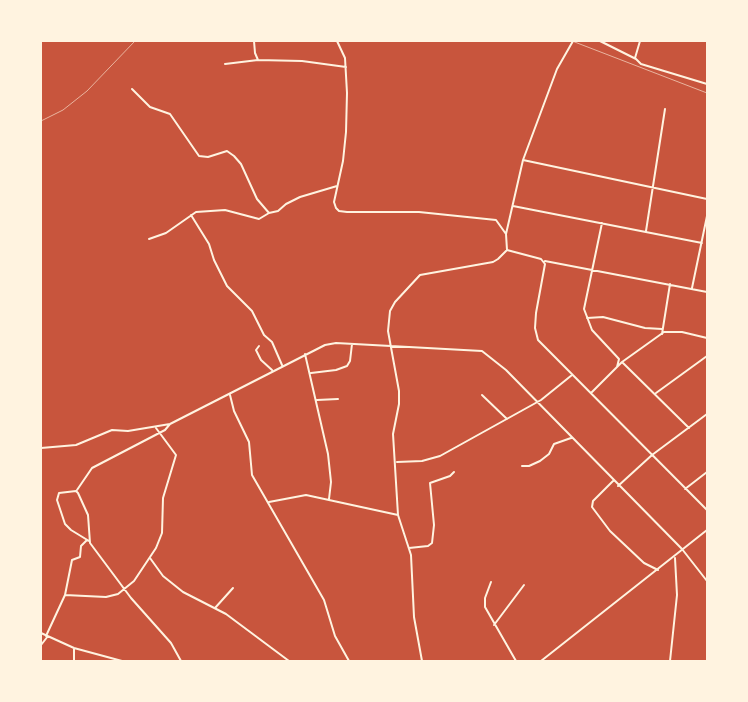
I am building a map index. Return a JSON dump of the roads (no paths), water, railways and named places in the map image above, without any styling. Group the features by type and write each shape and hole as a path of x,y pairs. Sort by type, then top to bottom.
{"street":[{"path":"254,41 258,60"},
{"path":"337,41 342,49 346,67 346,132 343,161 334,202 339,211 401,211 488,218 499,223 506,234"},
{"path":"422,661 414,617 410,548 398,515 394,424 399,404 399,391 388,328 391,308 416,278 424,274 493,262 507,250 506,234 523,160 557,69 573,41"},
{"path":"600,41 636,59 645,66 707,84"},
{"path":"636,59 640,41"},
{"path":"225,64 258,60 310,62 346,67"},
{"path":"132,89 150,108 170,114 199,156 208,158 225,151 234,156 241,164 257,199 269,212"},
{"path":"646,231 664,109"},
{"path":"523,160 654,186 707,200"},
{"path":"149,239 166,233 199,211 222,209 259,219 269,212 278,212 295,199 337,186"},
{"path":"513,206 702,243"},
{"path":"191,215 209,244 214,260 227,286 252,311 264,335 272,342 282,365"},
{"path":"692,288 707,216"},
{"path":"602,223 584,307 592,330 618,357 620,362 617,367"},
{"path":"507,250 544,261 707,292"},
{"path":"544,261 545,268 536,313 536,335 544,347 707,510"},
{"path":"662,334 670,284"},
{"path":"587,318 607,318 645,328 662,329"},
{"path":"590,393 622,362 662,334 670,331 707,338"},
{"path":"182,661 171,643 126,590 88,540 65,524 57,500 59,493 76,491 92,468 170,424 282,365 325,345 336,343 485,352 506,370 682,550 707,581"},
{"path":"311,373 336,370 347,366 350,361 352,344"},
{"path":"258,346 256,350 260,357 272,370"},
{"path":"305,354 317,400 330,471 328,499"},
{"path":"656,393 707,356"},
{"path":"622,362 656,393 689,428"},
{"path":"396,462 422,461 440,456 537,402 572,375"},
{"path":"230,394 234,411 249,442 252,475 324,600 334,636 349,661"},
{"path":"482,395 507,419"},
{"path":"317,400 338,399"},
{"path":"618,486 652,455 707,414"},
{"path":"41,448 76,445 112,430 128,431 156,428 170,424"},
{"path":"64,595 106,597 126,590 150,558 162,532 164,498 176,455 156,428"},
{"path":"522,466 533,465 540,461 549,454 554,444 571,438"},
{"path":"410,548 428,546 432,543 434,525 430,483 450,476 454,472"},
{"path":"686,489 707,472"},
{"path":"613,481 593,501 592,507 610,531 644,563 658,570"},
{"path":"41,646 64,595 72,560 80,557 81,546 88,540 88,515 76,491"},
{"path":"268,502 301,495 328,499 398,515"},
{"path":"540,661 675,558 707,530"},
{"path":"150,558 163,576 183,592 215,608 247,628 289,661"},
{"path":"670,661 677,595 675,558"},
{"path":"490,582 484,603 494,625 516,661"},
{"path":"494,625 524,585"},
{"path":"215,608 233,588"},
{"path":"41,633 74,648 122,661"},
{"path":"74,648 74,661"}],"railway":[{"path":"41,121 63,110 87,91 135,41"},
{"path":"572,41 707,93"}]}
